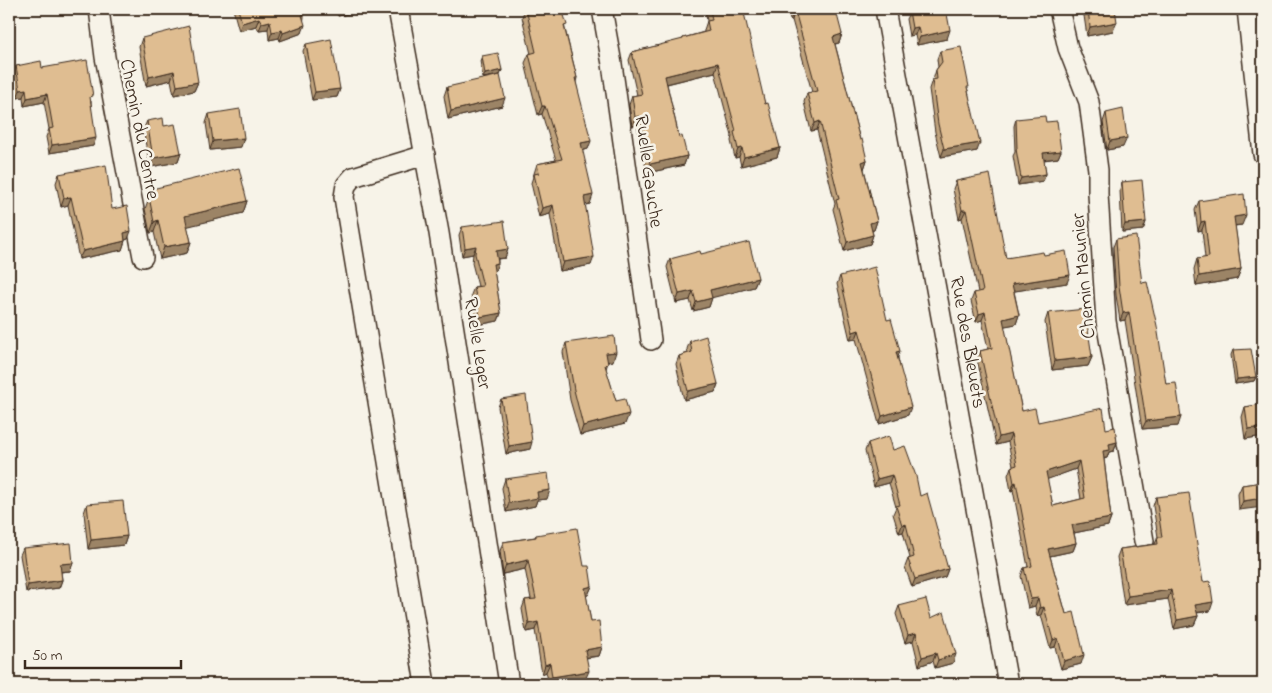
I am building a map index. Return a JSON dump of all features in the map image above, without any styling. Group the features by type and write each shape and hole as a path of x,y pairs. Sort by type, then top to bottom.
{"street":[{"name":"Chemin du Centre","path":"99,9 105,57 143,257"},
{"name":"Ruelle Leger","path":"398,9 439,233 509,684"},
{"name":"Ruelle Gauche","path":"602,9 614,74 651,340"},
{"name":"Rue des Bleuets","path":"885,9 1008,684"},
{"name":"Chemin Maunier","path":"1059,9 1068,48 1089,102 1098,170 1106,321 1144,542"},
{"path":"1247,9 1263,154"},
{"path":"425,155 353,177 346,185 344,197 425,684"}],"building":[{"path":"238,9 305,9 305,14 302,15 305,25 283,33 282,30 272,32 270,21 262,23 259,18 242,23"},
{"path":"526,9 562,9 567,25 564,26 591,141 581,143 593,195 584,197 594,257 563,262 553,205 542,208 534,174 539,173 537,164 562,159 545,106 542,106 529,54 536,52"},
{"path":"710,9 734,9 735,15 744,13 765,104 768,103 780,148 744,157 742,148 738,149 734,132 736,131 718,63 665,76 679,137 682,136 687,156 650,164 640,116 635,117 632,96 642,94 632,52 709,31 707,21 712,20"},
{"path":"793,9 828,9 829,13 836,11 842,34 833,37 867,160 862,162 877,221 870,223 873,235 847,242 836,200 839,199 820,121 815,123 807,93 817,91"},
{"path":"914,9 946,9 950,30 920,37 918,27 912,28 909,11"},
{"path":"1088,9 1115,9 1117,22 1090,27"},
{"path":"189,26 198,82 177,86 174,71 149,77 142,38"},
{"path":"9,32 13,57 9,58"},
{"path":"331,39 340,89 315,92 306,44"},
{"path":"961,47 969,87 967,87 980,143 944,149 938,124 932,80 937,79 936,70 942,62 940,51"},
{"path":"498,53 502,70 485,74 482,56"},
{"path":"87,60 93,96 90,97 96,138 52,145 49,129 53,128 47,94 27,98 26,89 20,90 16,66 41,61 42,68"},
{"path":"500,75 505,98 451,111 447,87"},
{"path":"240,109 244,138 213,141 209,114"},
{"path":"1123,109 1127,138 1110,141 1106,113"},
{"path":"1045,116 1046,122 1057,121 1061,151 1043,153 1046,174 1021,178 1016,149 1016,119"},
{"path":"163,118 164,126 175,124 181,153 153,158 147,121"},
{"path":"106,165 112,209 127,206 131,231 124,233 125,241 83,251 71,197 64,198 59,174"},
{"path":"239,168 247,201 185,216 191,242 164,247 158,220 154,222 149,197 153,196 152,189"},
{"path":"990,174 1006,258 1043,252 1044,255 1066,251 1070,275 1012,284 1019,315 1003,319 1022,411 1035,408 1038,422 1103,408 1106,429 1115,427 1117,442 1109,444 1110,450 1103,451 1111,518 1072,525 1076,543 1048,549 1066,614 1074,612 1084,655 1064,661 1058,638 1053,640 1044,607 1040,608 1038,598 1031,599 1024,568 1032,566 1016,482 1014,483 1011,467 1017,465 1011,434 999,437 980,351 992,348 985,312 979,314 974,293 983,291 966,210 962,210 956,181","holes":["1079,461 1085,498 1053,506 1046,472"]},
{"path":"1142,180 1146,222 1125,224 1122,182"},
{"path":"1244,194 1246,215 1234,217 1241,269 1199,276 1197,259 1209,257 1205,221 1201,222 1199,201"},
{"path":"504,221 508,249 496,251 498,263 493,264 501,313 480,317 474,287 483,286 475,254 476,246 465,248 462,227"},
{"path":"1136,236 1142,283 1147,282 1157,326 1166,384 1176,383 1181,417 1146,421 1129,312 1123,313 1116,239"},
{"path":"749,242 758,278 710,290 712,298 696,302 693,291 679,294 670,259 700,251 701,254"},
{"path":"875,267 887,320 891,319 900,351 896,352 911,407 882,416 859,330 853,332 840,276"},
{"path":"1085,309 1092,357 1055,361 1048,313"},
{"path":"614,336 616,352 606,353 608,364 605,365 616,401 625,399 629,414 583,426 574,390 566,343"},
{"path":"706,336 718,384 688,391 679,356 692,352 690,341"},
{"path":"1251,349 1256,377 1237,379 1233,350"},
{"path":"526,395 532,442 509,446 501,399"},
{"path":"1263,404 1263,427 1248,429 1245,407"},
{"path":"889,436 893,450 905,446 916,476 920,496 927,493 948,569 915,579 908,559 914,557 906,524 902,525 896,506 900,505 892,475 877,479 868,443"},
{"path":"548,473 550,490 537,492 538,498 509,503 505,479"},
{"path":"1263,482 1263,498 1243,501 1242,485"},
{"path":"1189,493 1203,582 1210,581 1213,602 1195,605 1198,616 1177,620 1171,590 1128,596 1120,549 1158,544 1157,537 1162,537 1156,497"},
{"path":"123,501 127,536 91,540 87,504"},
{"path":"577,528 584,566 589,566 592,586 585,588 591,622 599,621 602,647 585,650 589,671 552,677 550,663 545,665 538,622 529,624 525,600 536,599 528,560 506,565 503,542"},
{"path":"71,543 73,563 60,564 62,580 28,585 23,548"},
{"path":"926,599 931,618 944,612 956,654 938,660 936,653 922,657 916,633 908,635 899,606"}]}
